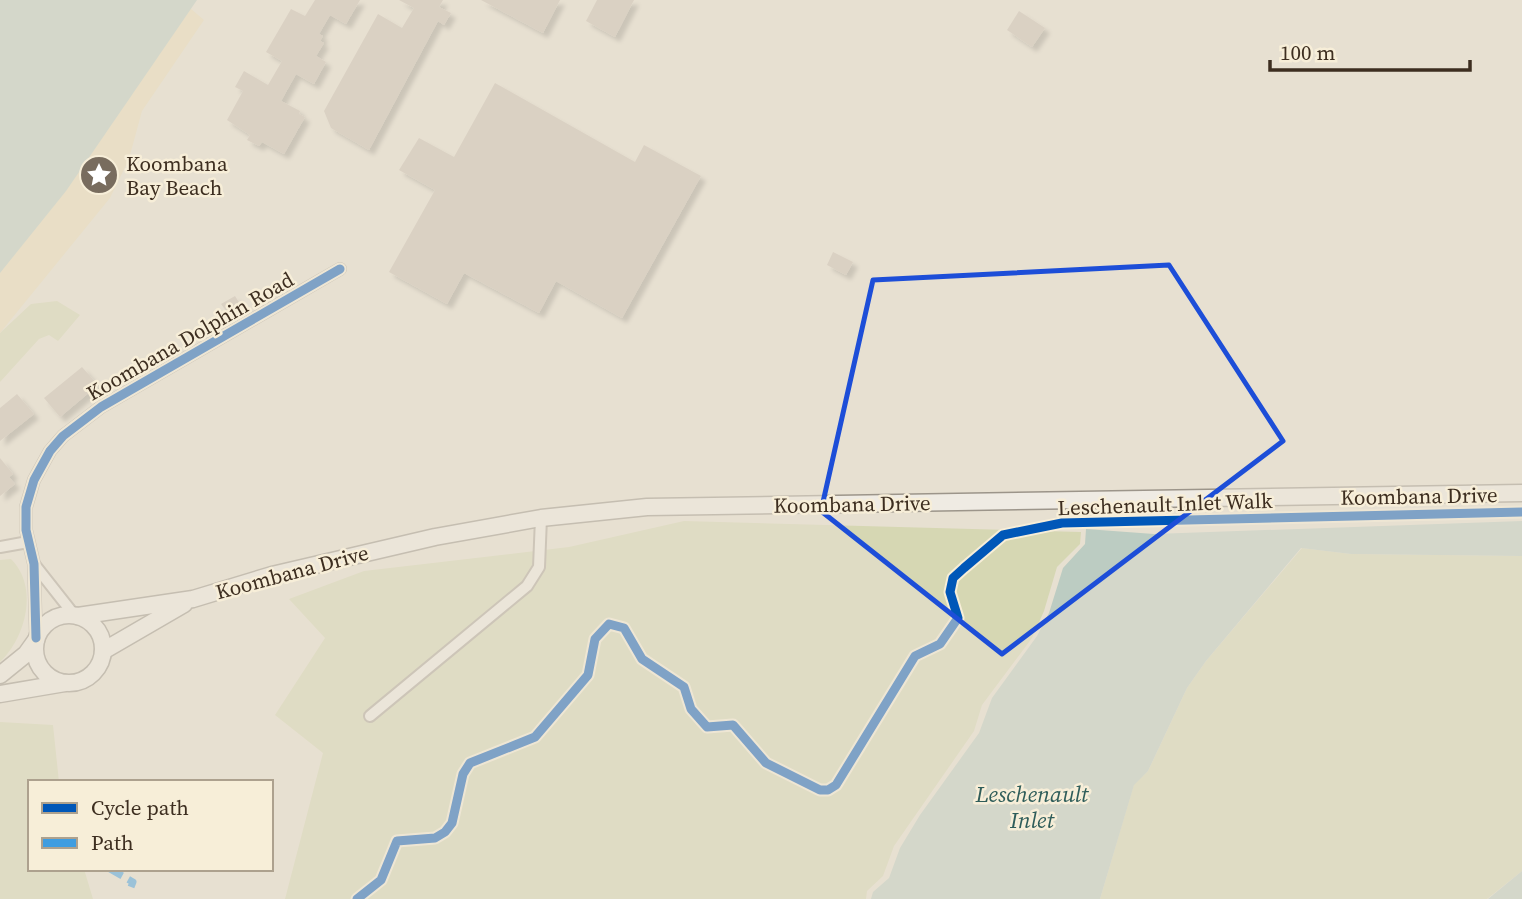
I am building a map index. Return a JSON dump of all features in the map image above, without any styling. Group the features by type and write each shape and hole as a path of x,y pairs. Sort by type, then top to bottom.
{"main road":[{"name":"Koombana Drive","path":"77,616 192,599 349,556 435,537 541,518 647,506 1522,493"},
{"name":"Koombana Drive","path":"103,651 192,599"},
{"path":"0,675 26,654 41,629 56,617 77,616 94,626 103,651 95,671 80,681 0,694"},
{"path":"36,639 35,650 41,669 58,681 68,683"}],"street":[{"name":"Koombana Dolphin Road","path":"36,639 34,564 28,542 26,507 29,492 40,467 63,436 101,407 340,269"},
{"path":"370,716 527,586 539,567 541,518"},
{"path":"0,547 28,542"},
{"name":"Koombana Dolphin Road","path":"34,564 77,616"}],"highlighted area":[{"path":"1169,265 1283,441 1002,654 821,511 873,280"}],"green space":[{"path":"57,301 80,315 58,341 49,335 39,339 0,382 0,333 31,304"},
{"path":"684,521 1081,532 1080,544 1057,567 1044,611 1032,638 982,705 974,731 894,846 883,876 867,891 866,899 285,899 323,753 275,715 325,638 289,599 364,571 569,547"},
{"path":"1302,548 1351,554 1522,556 1522,871 1487,899 1100,899 1134,784 1148,771 1187,688 1206,661"},
{"path":"11,559 20,570 25,583 26,612 17,639 0,662 0,560"},
{"path":"0,722 53,725 59,780 28,780 28,871 85,871 93,899 0,899"}],"sand":[{"name":"Koombana Bay Beach","path":"190,8 204,20 142,111 129,159 110,198 0,333 0,272"}],"water":[{"path":"0,0 197,0 66,191 0,273"},
{"name":"Leschenault Inlet","path":"1522,521 1522,556 1351,554 1301,548 1206,661 1187,688 1148,771 1134,785 1100,899 871,899 873,892 889,878 900,848 920,815 979,733 992,698 1037,636 1049,613 1063,568 1085,544 1086,529 1154,534"},
{"path":"1522,871 1522,899 1488,899"}],"building":[{"path":"315,0 360,0 346,24 330,15 319,34 323,36 320,41 324,43 316,56 326,62 314,84 296,74 281,101 300,111 299,114 305,117 284,154 262,142 259,146 247,140 250,135 227,120 243,91 235,87 244,71 268,85 282,61 266,52 291,9 305,16"},
{"path":"399,0 443,0 439,7 451,13 444,25 438,21 369,150 331,128 324,111 378,14 402,28 414,8"},
{"path":"481,0 560,0 543,33"},
{"path":"597,0 634,0 615,37 586,21"},
{"path":"1019,11 1045,28 1032,47 1007,30"},
{"path":"495,83 635,162 644,145 701,176 622,318 556,281 539,313 464,273 447,304 389,272 435,190 399,170 419,138 454,157"},
{"path":"833,252 853,262 846,275 827,265"},
{"path":"235,296 240,304 227,312 221,304"},
{"path":"82,367 98,385 60,417 44,398"},
{"path":"17,394 34,414 0,441 0,408"},
{"path":"0,458 13,474 9,477 15,484 0,496"}],"marked path":[{"path":"114,871 133,882 131,887"}],"cycle path":[{"path":"36,638 34,564 26,530 26,507 34,480 50,451 63,436 101,407 340,269"},
{"name":"Leschenault Inlet Walk","path":"357,899 381,880 397,841 435,838 445,832 452,823 463,774 470,763 535,737 588,675 595,639 609,624 624,628 642,659 684,687 691,709 707,727 733,725 766,763 820,790 828,790 836,785 915,656 940,644 958,618 950,592 953,578 1003,535 1062,523 1522,512"}],"place":[{"name":"Koombana Bay Beach","path":"99,175"}]}
